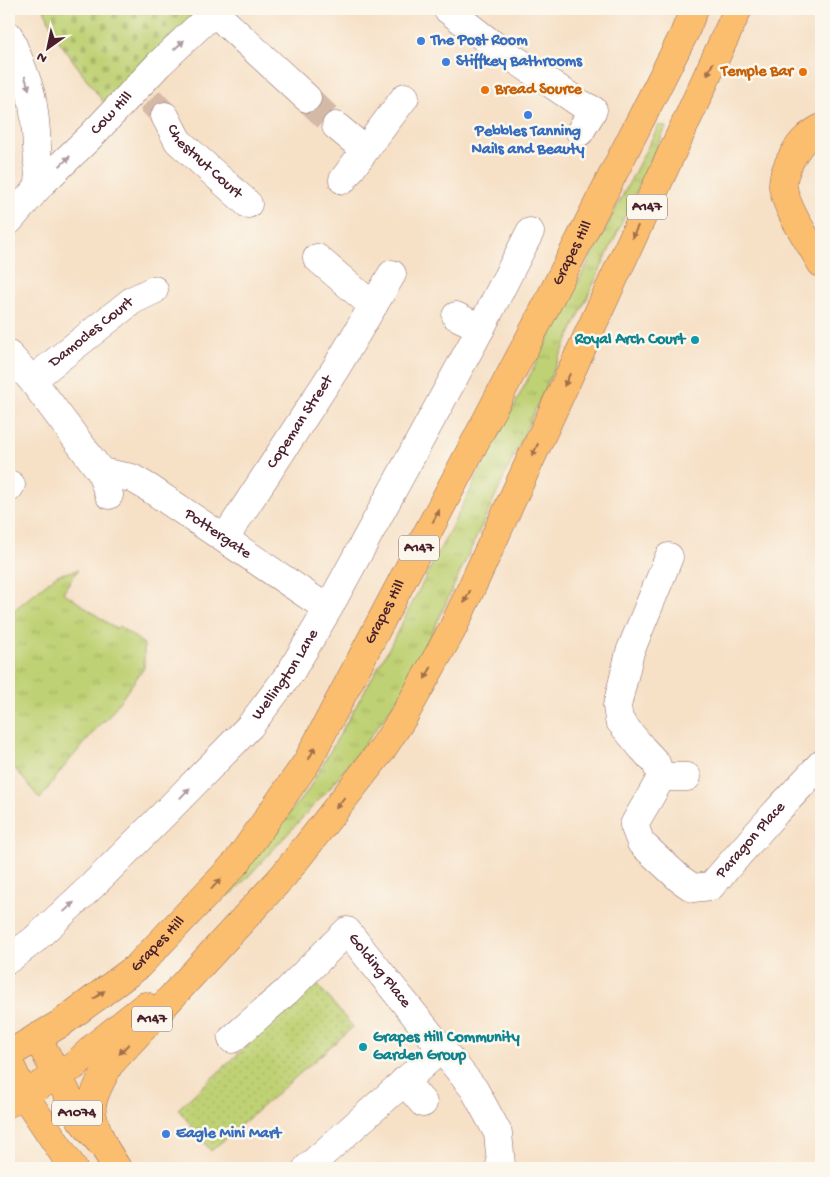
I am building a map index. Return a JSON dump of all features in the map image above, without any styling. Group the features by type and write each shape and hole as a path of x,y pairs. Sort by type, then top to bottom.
{"main road":[{"name":"Grapes Hill","path":"37,1037 60,1024 137,967 236,862 307,762 538,322 684,34 694,9"},
{"name":"A147","path":"110,1158 92,1114 95,1094 109,1065 284,875 381,751 404,716 452,630 738,9"},
{"path":"821,128 807,136 794,152 784,174 783,185 788,202 821,263"},
{"name":"A147","path":"16,1099 74,1066 95,1046 216,949"},
{"name":"A147","path":"9,1054 37,1037"},
{"name":"A1074","path":"37,1037 81,1120 110,1158"},
{"name":"A1074","path":"9,1062 16,1099 73,1168"}],"street":[{"path":"447,9 507,54 581,104 594,110 580,132"},
{"path":"215,10 307,98"},
{"name":"Cow Hill","path":"9,221 40,185 90,137 154,97 215,10"},
{"path":"9,36 31,96 36,128 40,185"},
{"name":"Chestnut Court","path":"154,97 178,141 248,204"},
{"path":"343,180 405,97"},
{"path":"336,126 365,150"},
{"name":"Wellington Lane","path":"9,959 34,940 92,886 250,726 290,673 328,609 481,328 530,232"},
{"path":"317,258 373,306"},
{"name":"Copeman Street","path":"225,538 336,368 392,274"},
{"name":"Damocles Court","path":"32,380 133,300 154,290"},
{"path":"456,316 481,328"},
{"name":"Pottergate","path":"9,354 32,380 105,484 132,478 176,505 328,609"},
{"name":"Paragon Place","path":"669,557 630,652 617,706 619,720 656,763 674,777 654,792 634,825 641,844 680,879 693,888 711,886 821,764"},
{"name":"Golding Place","path":"232,1039 286,992 347,931 474,1089 498,1133 501,1164 499,1168"},
{"path":"307,1168 442,1048"},
{"path":"404,1081 423,1103"}],"green space":[{"path":"44,9 202,9 104,103 56,37"},
{"path":"659,125 666,127 409,683 371,736 329,789 233,893 224,895 308,790 389,648"},
{"path":"78,570 63,592 116,629 119,626 144,644 144,668 106,720 101,723 59,773 40,799 9,761 9,614 57,575"},
{"path":"316,983 353,1027 211,1151 178,1109"}],"tunnel":[{"path":"307,98 336,126"},
{"path":"150,100 165,116"}],"place":[{"name":"The Post Room","path":"421,41"},
{"name":"Stiffkey Bathrooms","path":"446,62"},
{"name":"Temple Bar","path":"803,72"},
{"name":"Bread Source","path":"485,90"},
{"name":"Pebbles Tanning Nails and Beauty","path":"528,115"},
{"name":"Royal Arch Court","path":"695,340"},
{"name":"Grapes Hill Community Garden Group","path":"363,1047"},
{"name":"Eagle Mini Mart","path":"166,1134"}]}
